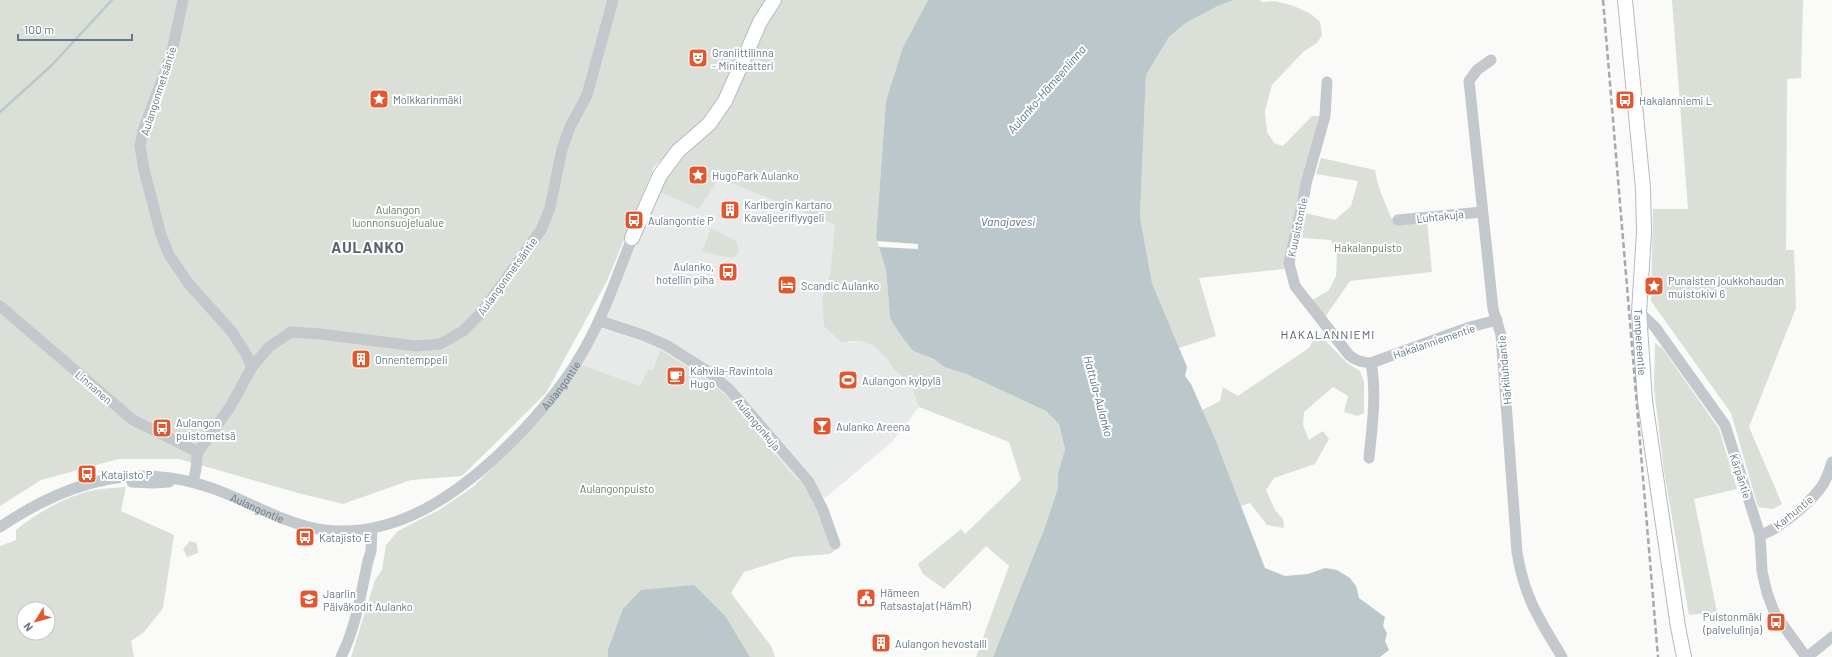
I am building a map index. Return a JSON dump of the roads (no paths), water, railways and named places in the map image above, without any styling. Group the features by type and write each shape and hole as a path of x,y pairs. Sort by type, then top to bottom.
{"main road":[{"name":"Aulangontie","path":"632,238 660,175 678,151 709,124 725,101 748,46 774,0"},
{"name":"Tampereentie","path":"1625,0 1643,188 1644,233 1640,312 1646,400 1677,620 1684,657"}],"street":[{"name":"Aulangonmetsäntie","path":"182,0 170,56 143,131 140,146 144,170 161,235 169,255 189,284 232,332 246,354 252,367"},
{"name":"Aulangonmetsäntie","path":"192,482 189,467 230,407 252,367 269,347 290,332 320,334 391,344 416,346 434,345 440,344 463,331 482,312 541,230 550,208 562,149 570,127 587,95 613,0"},
{"name":"Härkiluhdantie","path":"1491,60 1477,70 1469,81 1493,309 1501,335 1520,566 1530,602 1562,657"},
{"name":"Kuusistontie","path":"1327,82 1325,116 1306,184 1290,264 1291,275 1295,286 1349,355 1354,360 1371,363"},
{"name":"Luhtakuja","path":"1398,220 1482,212"},
{"name":"Aulangontie","path":"0,527 22,513 60,494 82,485 114,478 153,483 164,483 178,479 192,482 227,494 294,523 325,530 350,531 372,529 421,511 459,488 491,462 528,424 559,388 576,363 600,321 632,238"},
{"name":"Linnanen","path":"0,306 134,420 197,455"},
{"name":"Kärpäntie","path":"1640,312 1654,327 1725,425 1760,535 1762,571 1767,593 1775,614 1806,657"},
{"name":"Hakalanniementie","path":"1371,363 1456,332 1497,320"},
{"name":"Aulangonkuja","path":"600,321 643,335 666,345 707,371 729,390 809,482 823,510 835,544"},
{"path":"1369,458 1373,400 1371,363"},
{"name":"Karhuntie","path":"1760,535 1775,528 1800,509 1819,490 1827,476 1832,462"},
{"path":"341,657 353,627 371,551 372,529"},
{"path":"1806,657 1832,637"}],"water":[{"name":"Vanajavesi","path":"928,0 1234,0 1218,6 1187,22 1169,37 1146,75 1140,217 1152,283 1187,367 1185,376 1191,384 1215,439 1265,568 1285,576 1308,574 1325,568 1337,570 1350,578 1356,586 1359,598 1385,617 1383,626 1387,633 1385,641 1389,650 1380,657 993,657 1045,527 1058,488 1058,473 1065,449 1059,424 1046,411 966,374 944,367 934,359 913,351 890,318 886,270 876,237 886,101 903,47"},
{"path":"694,585 726,617 750,657 608,657 608,650 623,609 641,590"}],"waterway":[{"path":"0,112 51,66 112,0"}],"railway":[{"path":"1603,0 1658,657"}],"place":[{"name":"Graniittilinna - Miniteatteri","path":"698,58"},
{"name":"Molkkarinmäki","path":"379,99"},
{"name":"Hakalanniemi L","path":"1625,100"},
{"name":"HugoPark Aulanko","path":"698,175"},
{"name":"Karlbergin kartano Kavaljeeriflyygeli","path":"730,210"},
{"name":"Aulangontie P","path":"634,220"},
{"name":"Aulanko, hotellin piha","path":"728,272"},
{"name":"Scandic Aulanko","path":"787,285"},
{"name":"Punaisten joukkohaudan muistokivi 6","path":"1654,286"},
{"name":"Onnentemppeli","path":"361,359"},
{"name":"Kahvila-Ravintola Hugo","path":"676,376"},
{"name":"Aulangon kylpylä","path":"848,380"},
{"name":"Aulanko Areena","path":"822,426"},
{"name":"Aulangon puistometsä","path":"162,428"},
{"name":"Katajisto P","path":"87,474"},
{"name":"Katajisto E","path":"305,537"},
{"name":"Hämeen Ratsastajat (HämR)","path":"866,598"},
{"name":"Jaarlin Päiväkodit Aulanko","path":"309,599"},
{"name":"Puistonmäki (palvelulinja)","path":"1776,622"},
{"name":"Aulangon hevostalli","path":"881,643"}],"district":[{"name":"AULANKO","path":"368,247"},
{"name":"HAKALANNIEMI","path":"1328,334"}],"water label":[{"name":"Aulanko–Hämeenlinna","path":"1046,89"},
{"name":"Hattula–Aulanko","path":"1099,396"}],"park label":[{"name":"Aulangon luonnonsuojelualue","path":"398,215"},
{"name":"Hakalanpuisto","path":"1368,247"},
{"name":"Aulangonpuisto","path":"617,488"}]}
